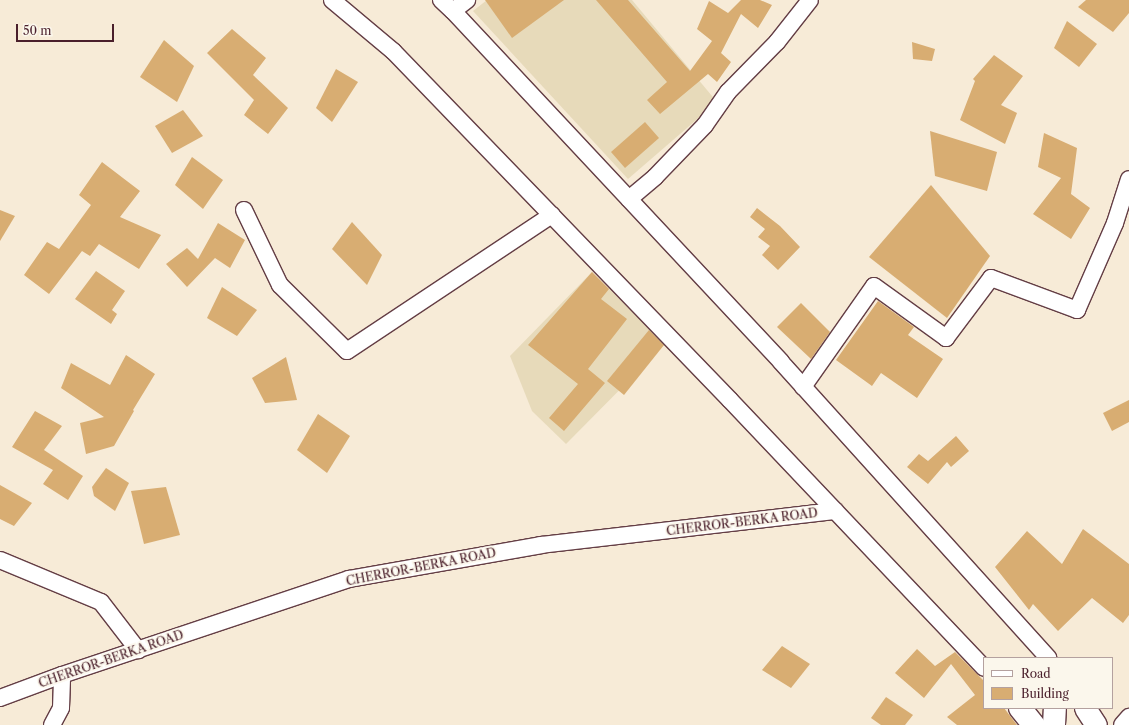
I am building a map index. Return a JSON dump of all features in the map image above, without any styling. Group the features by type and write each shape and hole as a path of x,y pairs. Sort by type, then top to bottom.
{"highway":[{"path":"1021,709 1034,725"},
{"path":"1054,725 1055,709"}],"main road":[{"path":"1085,709 1096,725"}],"street":[{"path":"332,0 394,51 983,667"},
{"path":"441,0 629,199 803,387 1047,657"},
{"path":"453,11 467,0"},
{"path":"629,199 655,177 705,125 728,92 777,42 810,0"},
{"path":"803,387 874,286 946,338 991,278 1077,310 1114,223 1129,179"},
{"path":"244,210 280,284 348,351 552,215"},
{"name":"CHERROR-BERKA ROAD","path":"0,698 62,674 349,579 541,545 835,511"},
{"path":"0,560 101,602 138,650"},
{"path":"52,725 61,708 62,674"},
{"path":"1122,725 1129,718"}],"shaded area":[{"path":"487,0 632,0 717,102 628,179 473,11"},
{"path":"592,272 665,344 566,444 532,411 510,356"}],"building":[{"path":"485,0 564,0 512,38"},
{"path":"596,0 628,0 690,71 712,41 697,29 709,1 728,13 741,0 760,0 772,5 758,28 741,14 721,53 731,62 717,82 708,74 660,114 647,100 667,82"},
{"path":"1086,0 1129,0 1129,13 1113,32 1078,7"},
{"path":"1067,21 1097,44 1079,67 1054,48"},
{"path":"232,29 266,58 253,75 288,108 268,134 244,115 254,100 207,53"},
{"path":"164,40 194,66 177,102 140,77"},
{"path":"912,42 935,49 932,61 913,59"},
{"path":"994,55 1023,76 1001,105 1017,113 1005,144 960,120 975,81 973,79"},
{"path":"336,69 358,82 332,122 316,108"},
{"path":"183,110 203,136 172,153 155,126"},
{"path":"645,122 659,138 625,168 611,152"},
{"path":"930,131 997,152 987,191 935,176"},
{"path":"1044,133 1077,148 1071,194 1090,208 1071,239 1033,214 1061,178 1038,167"},
{"path":"192,157 223,180 203,209 175,185"},
{"path":"102,162 140,191 120,217 161,235 139,269 99,244 90,256 82,251 49,294 24,275 47,242 59,249 91,205 79,195"},
{"path":"931,185 990,256 947,318 869,257"},
{"path":"757,208 780,226 800,247 778,270 762,255 770,246 758,237 765,229 750,217"},
{"path":"0,210 15,216 0,241"},
{"path":"352,222 382,255 367,285 332,249"},
{"path":"218,223 245,240 230,268 215,258 187,287 166,264 187,248 198,259"},
{"path":"96,271 125,291 112,310 117,314 111,324 75,299"},
{"path":"592,272 609,289 601,299 627,319 588,369 605,383 564,431 549,418 578,384 528,345"},
{"path":"222,287 257,310 237,336 207,318"},
{"path":"878,301 914,327 908,335 943,359 917,398 881,373 872,386 836,360"},
{"path":"801,303 830,332 811,359 777,327"},
{"path":"649,330 664,345 624,395 607,381"},
{"path":"126,355 155,374 133,410 134,411 114,446 86,454 80,423 104,417 61,388 71,363 110,385"},
{"path":"286,357 297,400 265,403 252,378"},
{"path":"1129,400 1129,422 1112,431 1103,413"},
{"path":"35,411 62,426 44,450 83,476 68,500 43,484 53,470 12,447"},
{"path":"318,414 350,436 327,473 297,450"},
{"path":"956,436 969,451 951,467 947,462 928,484 907,467 919,454 928,461"},
{"path":"106,468 129,483 115,511 94,496 92,487"},
{"path":"0,485 32,503 14,526 0,519"},
{"path":"166,487 180,535 144,544 131,491"},
{"path":"1083,529 1129,564 1129,615 1123,623 1092,598 1058,631 1033,604 1029,610 995,567 1027,531 1062,564"},
{"path":"782,646 810,664 791,688 762,670"},
{"path":"917,649 935,666 955,652 983,680 983,709 1005,709 1017,725 957,725 947,717 975,695 951,664 924,698 895,673"},
{"path":"886,697 913,715 905,725 881,725 871,718"}]}
